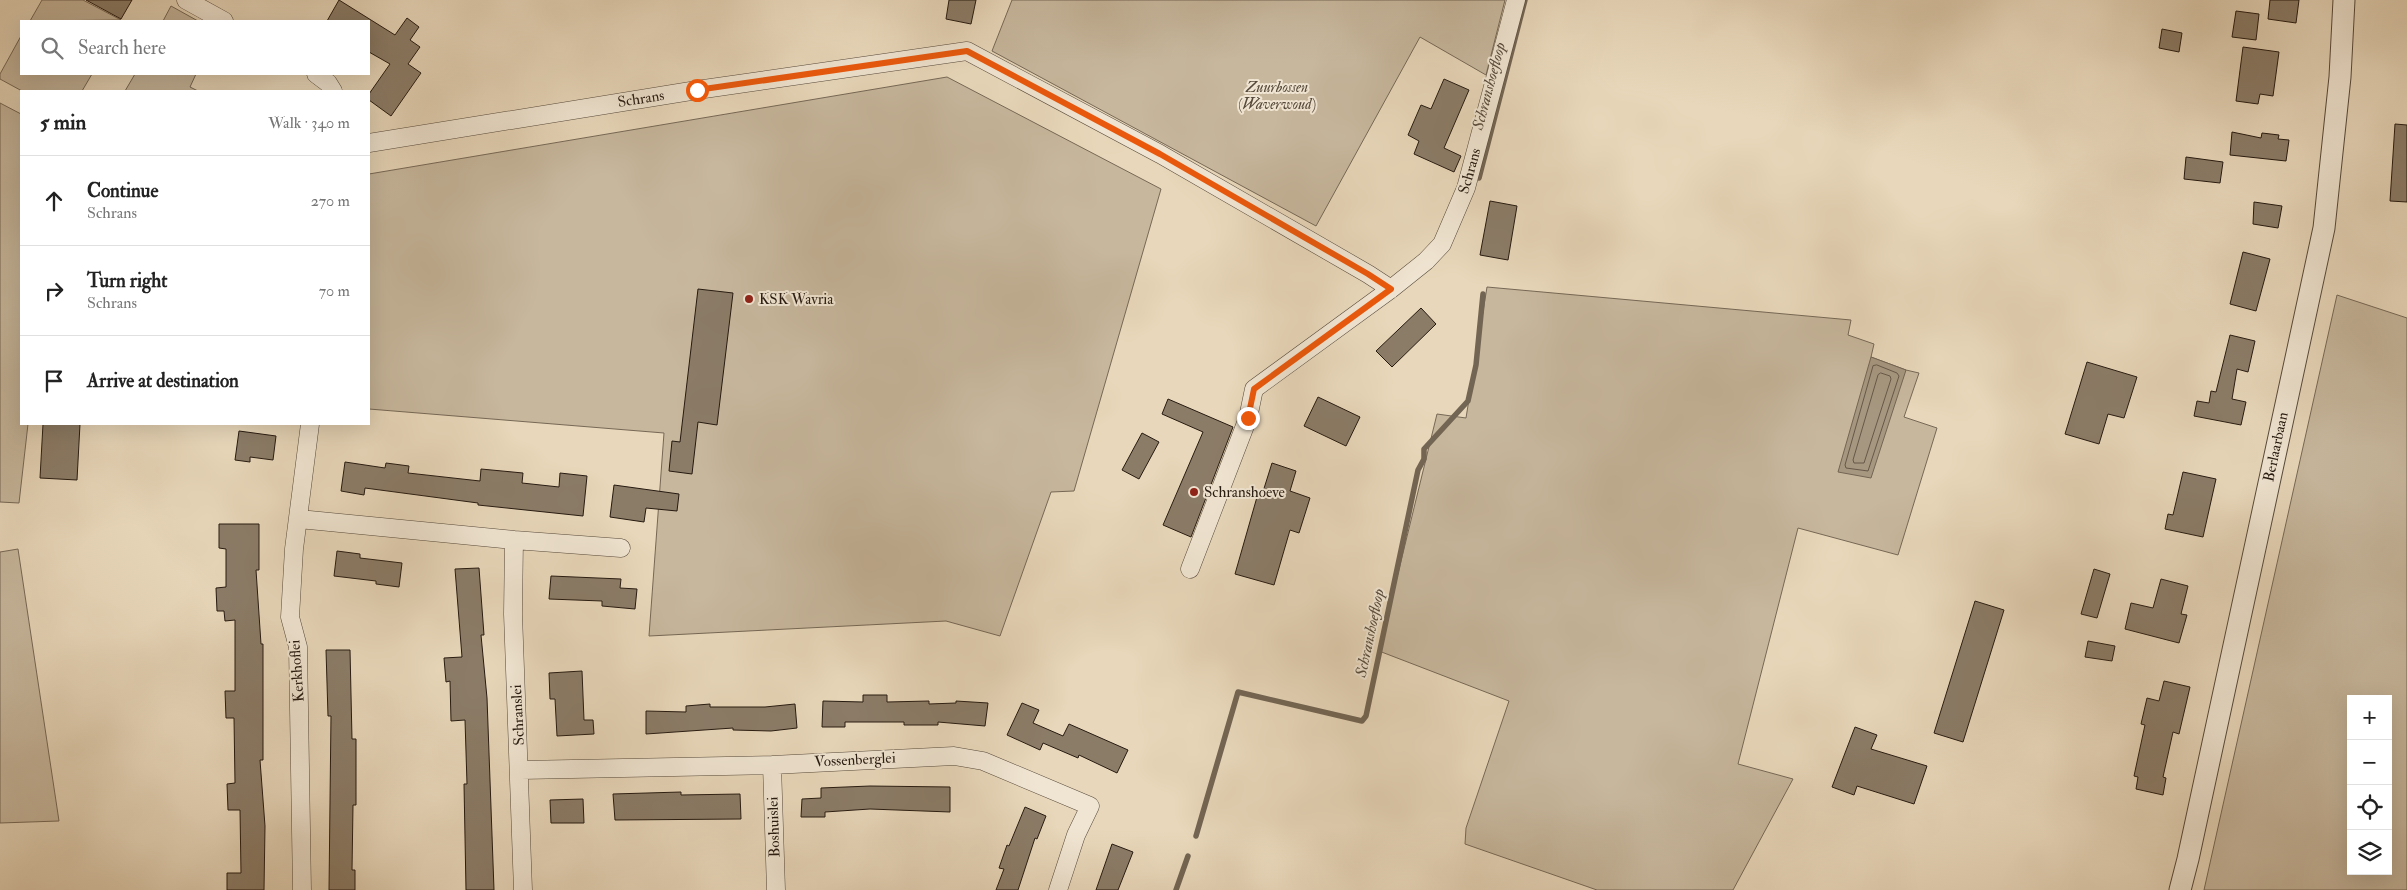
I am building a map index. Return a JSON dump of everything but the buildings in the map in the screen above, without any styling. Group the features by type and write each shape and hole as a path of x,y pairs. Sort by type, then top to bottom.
{"street":[{"path":"186,0 222,20"},
{"name":"Schrans","path":"1190,568 1248,418 1254,389 1391,289 1426,261 1442,244 1466,188 1516,0"},
{"name":"Berlaarbaan","path":"2180,890 2324,228 2340,77 2344,0"},
{"name":"Schrans","path":"370,143 746,82 967,51 1160,154 1391,289"},
{"path":"317,75 328,83 332,90"},
{"name":"Kerkhoflei","path":"302,890 298,647 290,617 294,549 310,425"},
{"path":"298,519 514,540 621,548"},
{"name":"Schranslei","path":"514,540 513,614 523,890"},
{"name":"Vossenberglei","path":"520,770 772,765 954,756 983,761 1090,806 1076,835 1058,890"},
{"name":"Boshuislei","path":"772,765 776,890"}],"green space":[{"path":"42,0 83,0 121,20 31,20"},
{"name":"Zuurbossen (Waverwoud)","path":"1012,0 1505,0 1486,75 1420,37 1316,226 992,51"},
{"path":"171,6 196,20 164,20"},
{"path":"20,38 20,75 91,75 83,90 20,90 0,79 0,74"},
{"path":"134,75 196,75 190,87 196,90 126,90"},
{"name":"KSK Wavria","path":"947,77 1161,189 1074,491 1051,492 1000,636 946,621 649,636 664,433 370,409 370,174"},
{"path":"0,103 20,113 20,425 28,425 19,503 0,502"},
{"path":"1487,287 1851,320 1848,335 1874,344 1871,357 1919,373 1904,417 1937,428 1898,555 1798,528 1738,764 1793,779 1733,890 1597,890 1465,844 1466,828 1509,701 1379,651 1437,414 1466,418"},
{"path":"2337,295 2407,318 2407,890 2204,890"},
{"path":"18,549 59,821 0,823 0,552"}],"water":[{"path":"1871,357 1906,370 1871,478 1838,472"}],"waterway":[{"name":"Schranshoefloop","path":"1479,178 1525,0"},
{"name":"Schranshoefloop","path":"1196,836 1238,692 1362,721 1366,716 1418,470 1424,459 1424,449 1468,401 1476,365 1483,294"},
{"name":"Schranshoefloop","path":"1176,890 1188,856"}],"place":[{"name":"KSK Wavria","path":"749,299"},
{"name":"Schranshoeve","path":"1194,492"}],"route":[{"path":"697,90 967,51 1160,154 1391,289 1254,389 1248,418"}]}
